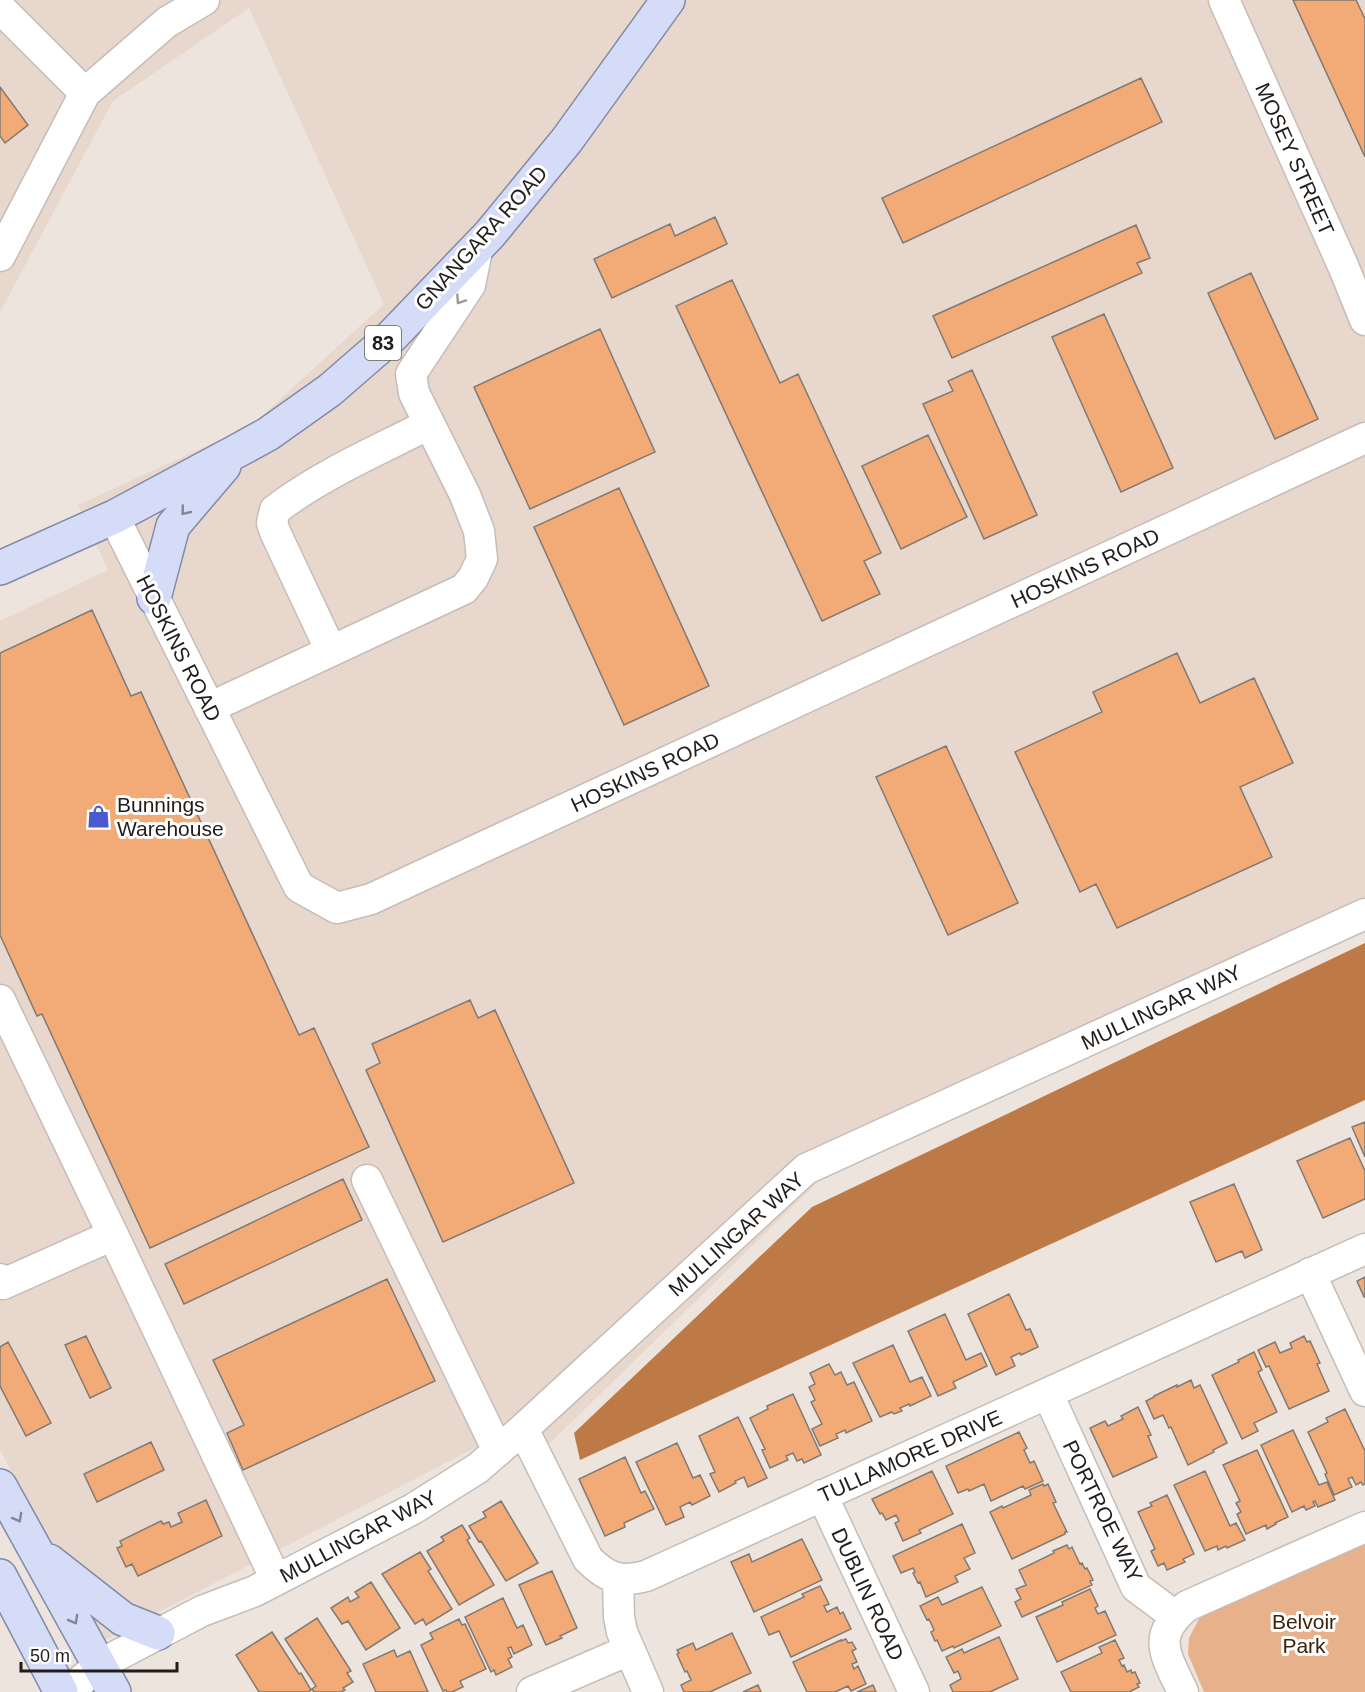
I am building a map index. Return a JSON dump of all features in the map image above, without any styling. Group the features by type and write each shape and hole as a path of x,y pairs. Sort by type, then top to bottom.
{"main road":[{"name":"GNANGARA ROAD","path":"0,568 114,517 237,451 268,434 330,390 391,336 478,246 567,140 668,0"},
{"path":"154,598 173,526 237,451"},
{"path":"0,1486 107,1679"},
{"path":"36,1551 123,1619 158,1634"},
{"path":"0,1575 62,1692"}],"street":[{"path":"0,256 85,93 167,22 204,0"},
{"name":"MOSEY STREET","path":"1224,0 1354,263 1365,320"},
{"path":"0,8 85,93"},
{"path":"209,708 464,589 473,578 482,559 478,531 465,495 414,393 411,374 470,285 478,246"},
{"path":"331,651 275,532 272,523 274,510 319,480 429,424"},
{"name":"HOSKINS ROAD","path":"114,517 299,887 337,908 370,899 1365,438"},
{"name":"MULLINGAR WAY","path":"68,1692 107,1679 158,1634 202,1611 266,1586 413,1509 478,1468 807,1169 1365,914"},
{"path":"0,999 113,1235 266,1586"},
{"path":"367,1180 498,1451"},
{"path":"0,1279 3,1284 113,1235"},
{"name":"TULLAMORE DRIVE","path":"618,1578 633,1580 646,1576 1365,1249"},
{"path":"1310,1273 1365,1391"},
{"name":"PORTROE WAY","path":"1048,1394 1136,1587 1175,1616"},
{"path":"523,1429 588,1559 602,1573 618,1578 620,1624 628,1650 648,1692"},
{"name":"DUBLIN ROAD","path":"822,1495 914,1692"},
{"path":"1184,1692 1163,1644 1166,1630 1175,1616 1187,1606 1365,1527"},
{"name":"MULLINGAR WAY","path":"76,1692 211,1628 266,1586"},
{"path":"532,1692 628,1650"}],"shaded area":[{"path":"0,0 1365,0 1365,927 818,1182 548,1445 515,1427 103,1641 0,1450 0,621 108,570 78,505 252,425 384,304 249,8 113,101 0,312"},
{"path":"1365,943 1365,1100 580,1460 574,1433 812,1207"}],"green space":[{"name":"Belvoir Park","path":"1365,1540 1365,1692 1204,1692 1188,1654 1189,1638 1201,1615"}],"building":[{"path":"1293,0 1356,0 1365,19 1365,157"},
{"path":"1141,78 1162,122 903,243 882,198"},
{"path":"0,87 28,125 5,143 0,136"},
{"path":"715,217 727,244 612,298 594,259 670,224 675,236"},
{"path":"1136,225 1150,258 1137,263 1142,273 952,358 933,316"},
{"path":"1251,273 1318,419 1275,439 1208,293"},
{"path":"732,280 780,383 798,374 881,553 864,561 880,594 822,621 676,306"},
{"path":"1104,314 1173,468 1121,492 1052,337"},
{"path":"600,329 655,452 530,509 474,387"},
{"path":"972,370 1037,515 984,539 923,404 953,391 948,381"},
{"path":"928,435 967,517 901,549 862,466"},
{"path":"619,488 709,686 624,725 534,527"},
{"name":"Bunnings Warehouse","path":"92,610 131,696 141,692 299,1035 314,1028 369,1147 150,1248 42,1014 37,1016 0,935 0,653"},
{"path":"1177,653 1200,703 1254,678 1293,763 1240,787 1272,857 1117,928 1096,884 1080,892 1015,752 1102,712 1093,692"},
{"path":"946,746 1018,903 948,935 876,777"},
{"path":"470,1000 478,1018 495,1010 574,1183 443,1242 366,1070 380,1063 372,1044"},
{"path":"1365,1122 1365,1157 1352,1127"},
{"path":"1350,1138 1365,1171 1365,1199 1323,1218 1297,1161"},
{"path":"343,1179 362,1220 184,1304 165,1264"},
{"path":"1234,1184 1262,1250 1245,1258 1242,1251 1216,1262 1190,1202"},
{"path":"1365,1277 1365,1296 1364,1297 1357,1281"},
{"path":"387,1279 435,1381 243,1470 227,1433 244,1425 213,1360"},
{"path":"1009,1294 1026,1330 1030,1329 1038,1347 1011,1357 1015,1366 996,1375 968,1314"},
{"path":"945,1314 966,1360 981,1353 987,1366 953,1382 956,1388 938,1396 908,1331"},
{"path":"86,1336 111,1388 90,1398 65,1345"},
{"path":"1304,1336 1307,1342 1310,1341 1320,1363 1317,1364 1329,1391 1289,1409 1269,1366 1266,1367 1258,1350 1275,1342 1280,1353 1292,1348 1290,1343"},
{"path":"8,1342 51,1423 26,1436 0,1386 0,1347"},
{"path":"893,1345 910,1382 922,1377 931,1396 900,1408 902,1411 880,1417 853,1363"},
{"path":"1254,1352 1262,1370 1258,1372 1277,1412 1254,1423 1258,1431 1242,1439 1212,1375"},
{"path":"829,1364 835,1375 841,1372 847,1385 854,1382 872,1421 846,1433 845,1430 836,1434 838,1438 820,1446 812,1429 822,1424 811,1402 815,1400 809,1387 815,1384 810,1373"},
{"path":"1191,1380 1194,1388 1200,1385 1227,1443 1188,1465 1171,1427 1169,1428 1163,1415 1154,1419 1146,1401"},
{"path":"793,1394 821,1455 804,1463 802,1459 797,1461 793,1453 786,1456 788,1460 770,1468 762,1450 765,1449 750,1418 768,1409 767,1406"},
{"path":"1138,1407 1151,1435 1148,1436 1157,1457 1113,1477 1090,1428 1105,1421 1108,1426 1123,1419 1121,1416"},
{"path":"1345,1409 1365,1451 1365,1484 1361,1482 1356,1485 1352,1477 1348,1479 1352,1487 1334,1495 1325,1474 1327,1473 1308,1432 1328,1422 1326,1418"},
{"path":"738,1417 767,1478 748,1487 744,1477 719,1492 710,1474 715,1472 699,1436"},
{"path":"1293,1430 1319,1485 1327,1482 1335,1500 1318,1507 1315,1501 1313,1502 1315,1506 1306,1510 1304,1506 1292,1512 1261,1445"},
{"path":"1019,1432 1027,1448 1024,1450 1030,1463 1034,1461 1043,1481 1025,1489 1023,1486 991,1501 984,1484 958,1493 946,1466"},
{"path":"151,1442 164,1470 97,1502 84,1474"},
{"path":"677,1443 693,1478 700,1475 710,1496 692,1505 690,1502 680,1507 684,1517 666,1525 636,1462"},
{"path":"1257,1450 1288,1517 1267,1529 1266,1525 1246,1534 1237,1514 1241,1512 1236,1503 1240,1501 1223,1465"},
{"path":"625,1457 641,1493 645,1491 654,1509 624,1523 625,1527 605,1536 579,1479"},
{"path":"932,1471 953,1514 919,1530 921,1533 903,1541 895,1523 899,1521 896,1515 886,1520 872,1499"},
{"path":"1205,1471 1230,1526 1236,1523 1245,1540 1227,1548 1226,1546 1218,1550 1217,1546 1205,1551 1174,1485"},
{"path":"1043,1484 1044,1486 1048,1484 1056,1502 1053,1503 1067,1532 1012,1559 990,1512 1031,1495 1029,1490"},
{"path":"1167,1495 1194,1554 1183,1559 1185,1562 1167,1570 1164,1563 1158,1566 1151,1551 1155,1549 1138,1512 1152,1506 1150,1503"},
{"path":"206,1500 222,1536 138,1576 132,1564 126,1567 117,1548 122,1546 120,1541 161,1521 163,1524 169,1522 171,1527 182,1522 178,1513"},
{"path":"501,1501 538,1563 506,1581 469,1526 486,1517 483,1512"},
{"path":"962,1524 975,1553 964,1558 970,1569 955,1576 958,1582 926,1597 920,1582 918,1583 913,1573 915,1572 913,1568 901,1573 893,1556"},
{"path":"462,1525 470,1538 467,1540 494,1585 459,1605 427,1551 444,1541 441,1537"},
{"path":"802,1539 822,1580 754,1612 731,1562 749,1554 752,1562"},
{"path":"1067,1545 1069,1549 1072,1547 1080,1564 1082,1563 1085,1569 1087,1568 1093,1580 1090,1581 1092,1585 1022,1617 1015,1602 1021,1599 1016,1589 1026,1585 1019,1570"},
{"path":"420,1552 431,1569 428,1571 452,1609 426,1625 423,1619 415,1624 382,1574"},
{"path":"552,1571 577,1628 546,1645 519,1585"},
{"path":"371,1582 400,1628 366,1650 348,1621 342,1624 331,1608 348,1597 350,1602 359,1597 355,1592"},
{"path":"820,1586 829,1604 824,1606 827,1612 837,1607 840,1614 843,1612 851,1629 791,1657 779,1631 769,1635 761,1617 804,1597 802,1594"},
{"path":"982,1587 1001,1626 954,1648 953,1646 942,1651 931,1632 934,1630 929,1619 927,1620 920,1606 938,1597 942,1605"},
{"path":"1090,1589 1098,1606 1095,1608 1098,1614 1105,1611 1116,1635 1057,1662 1036,1617"},
{"path":"503,1598 517,1628 523,1625 532,1645 514,1654 511,1647 508,1648 512,1657 508,1659 512,1667 496,1675 494,1670 491,1672 465,1617"},
{"path":"317,1618 351,1671 347,1673 353,1682 341,1692 314,1692 312,1689 316,1686 285,1639"},
{"path":"459,1619 462,1625 465,1624 486,1669 460,1681 463,1687 447,1692 443,1691 421,1645 433,1639 430,1633"},
{"path":"272,1632 299,1674 301,1673 311,1690 308,1692 259,1692 236,1655"},
{"path":"732,1633 751,1673 710,1692 684,1692 681,1685 691,1680 687,1671 685,1672 677,1650 693,1643 696,1650"},
{"path":"999,1637 1018,1679 990,1692 953,1692 950,1685 961,1679 958,1671 954,1673 946,1657 962,1649 964,1653"},
{"path":"846,1639 848,1643 852,1642 856,1649 852,1651 857,1662 852,1664 854,1669 858,1666 866,1684 851,1691 848,1686 835,1692 807,1692 793,1662"},
{"path":"1115,1640 1124,1658 1119,1660 1122,1666 1124,1665 1127,1672 1131,1670 1132,1673 1135,1672 1140,1683 1137,1684 1139,1687 1129,1692 1071,1692 1061,1672 1102,1653 1099,1647"},
{"path":"394,1650 397,1657 410,1651 428,1692 376,1692 363,1664"},
{"path":"758,1685 761,1692 743,1692"},
{"path":"873,1685 876,1692 857,1692"}],"place":[{"name":"Bunnings Warehouse","path":"99,816"}]}
